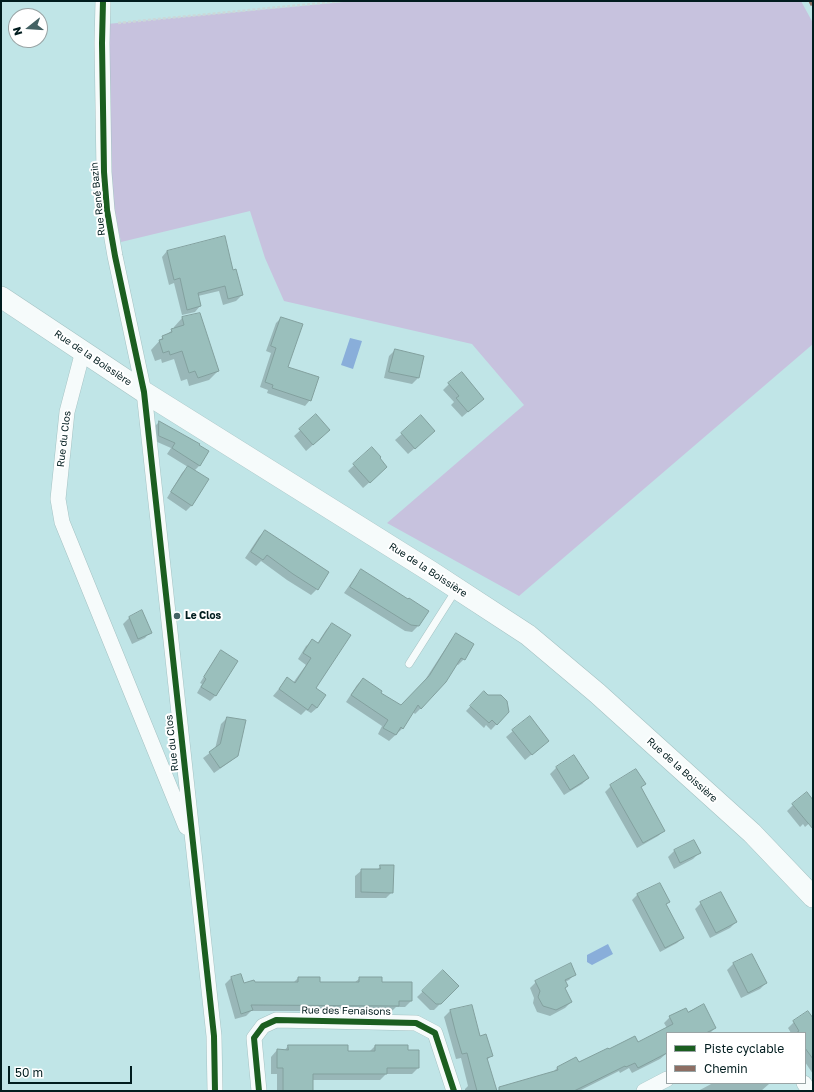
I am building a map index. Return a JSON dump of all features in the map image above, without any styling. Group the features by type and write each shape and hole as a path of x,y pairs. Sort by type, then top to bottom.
{"main road":[{"name":"Rue de la Boissière","path":"1,297 144,392 457,588 528,635 597,693 752,833 813,897"}],"street":[{"name":"Rue René Bazin","path":"103,1 104,164 107,210 115,256 144,392"},
{"name":"Rue du Clos","path":"83,351 67,412 58,499 62,522 192,844"},
{"name":"Rue du Clos","path":"144,392 214,1036 215,1091"},
{"name":"Rue du Clos","path":"164,773 170,776 176,776 185,771"},
{"name":"Rue des Fenaisons","path":"259,1091 254,1038 264,1026 276,1020 416,1023 435,1033 454,1091"},
{"path":"644,1091 666,1080"}],"lane":[{"path":"409,664 457,588"}],"path":[{"path":"102,23 107,24 342,1"}],"shaded area":[{"path":"354,1 801,1 813,23 813,344 519,596 387,523 524,405 472,344 284,301 265,258 250,211 121,242 114,209 110,161 107,24"}],"water":[{"path":"350,338 362,341 353,369 341,365"},
{"path":"608,944 613,954 592,965 587,962 587,955"}],"building":[{"path":"225,236 233,270 236,269 243,295 228,299 225,286 198,293 201,306 187,310 180,278 174,280 167,251"},
{"path":"200,313 219,371 198,378 195,371 189,373 182,351 170,355 169,351 163,353 159,340 163,339 162,336 172,332 171,329 184,325 182,317"},
{"path":"281,317 303,324 288,367 319,377 311,401 272,388 273,385 265,382 276,348 271,346"},
{"path":"395,349 424,356 419,378 389,372"},
{"path":"462,372 484,399 468,412 456,398 459,396 448,383"},
{"path":"316,414 330,430 313,445 299,429"},
{"path":"421,415 435,431 415,449 401,433"},
{"path":"159,421 200,444 199,445 209,451 200,466 172,448 175,443 159,436"},
{"path":"372,447 387,467 370,483 353,464"},
{"path":"188,466 209,479 192,506 171,492"},
{"path":"265,530 329,572 318,590 267,555 263,560 251,552"},
{"path":"361,569 429,611 419,626 411,625 350,587"},
{"path":"142,610 152,633 138,639 129,617"},
{"path":"332,623 351,635 316,688 326,695 317,708 312,704 308,710 279,689 287,677 295,683 311,658 303,653 312,639 318,643"},
{"path":"456,633 474,644 465,660 461,658 446,682 421,709 418,705 403,729 401,727 396,735 383,728 388,720 351,695 363,678 382,691 381,693 401,705 429,676"},
{"path":"221,650 238,661 216,696 201,687 206,679 204,677"},
{"path":"484,691 488,695 501,695 507,701 509,712 497,725 492,720 489,723 470,706"},
{"path":"530,716 549,741 532,755 512,730"},
{"path":"227,717 246,720 238,756 220,768 209,752 220,744"},
{"path":"574,755 589,778 570,790 556,767"},
{"path":"636,769 646,784 641,787 665,831 643,843 610,785"},
{"path":"807,792 813,800 813,829 792,804"},
{"path":"694,840 701,853 680,863 674,850"},
{"path":"380,865 394,865 393,893 361,892 361,869 380,869"},
{"path":"660,883 670,902 666,904 684,938 665,948 637,894"},
{"path":"721,892 737,922 716,933 700,902"},
{"path":"752,954 767,983 748,993 733,963"},
{"path":"571,963 576,975 565,980 568,986 565,988 572,1002 556,1010 543,1006 538,997 540,991 535,981"},
{"path":"443,970 459,986 441,1004 436,1004 422,991"},
{"path":"241,974 244,983 254,980 255,982 298,982 298,977 320,977 320,982 359,982 359,977 382,977 382,982 412,982 412,1001 399,1001 399,1006 251,1005 253,1010 241,1014 231,977"},
{"path":"704,1004 716,1028 708,1032 666,1032 666,1054 638,1068 635,1063 626,1067 625,1066 574,1091 499,1091 499,1087 558,1070 557,1067 576,1057 579,1062 635,1036 638,1042 673,1024 669,1016 686,1008 688,1012"},
{"path":"472,1005 480,1036 486,1034 493,1056 487,1058 497,1091 477,1091 467,1053 462,1054 456,1034 450,1010"},
{"path":"808,1011 813,1018 813,1059 806,1049 806,1032 798,1032 799,1031 793,1021"},
{"path":"288,1045 348,1045 348,1051 375,1051 375,1045 408,1045 408,1050 419,1050 419,1068 387,1068 387,1074 313,1074 313,1091 283,1091 283,1068 277,1068 277,1049 288,1050"}],"marked path":[{"path":"811,1 813,5"}],"cycle path":[{"path":"103,1 102,43 104,172 107,210 115,256 144,392 214,1036 215,1091"},
{"path":"259,1091 254,1038 263,1026 276,1020 416,1023 435,1033 454,1091"}],"place":[{"name":"Le Clos","path":"177,616"}]}
